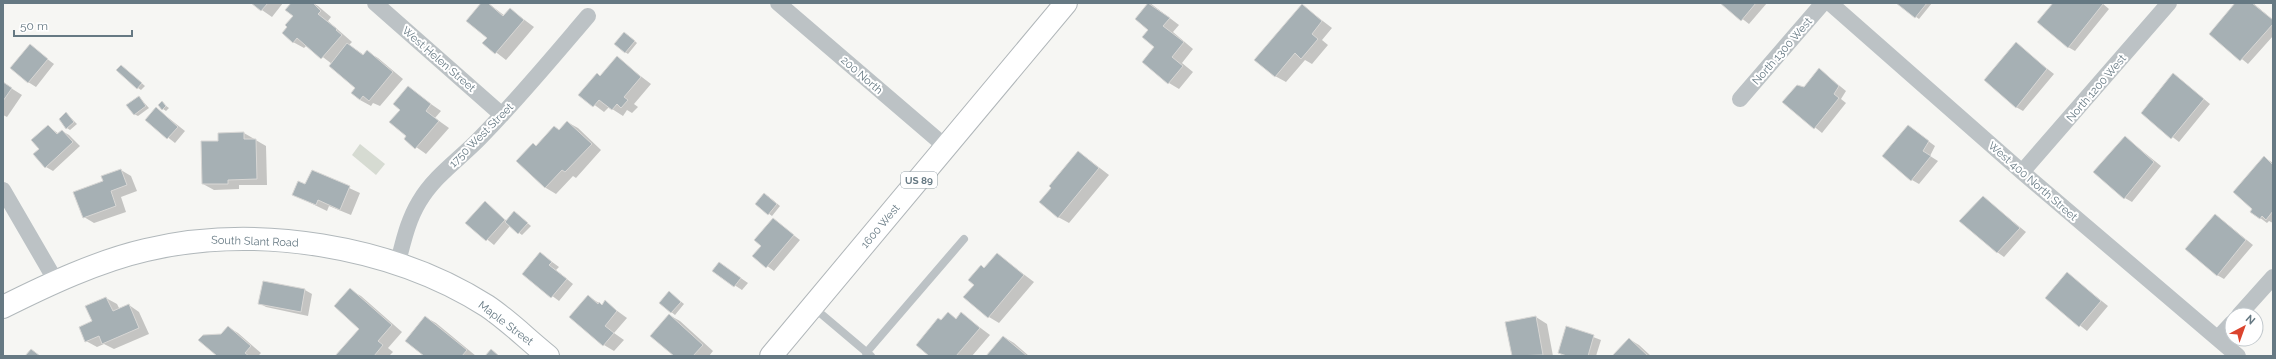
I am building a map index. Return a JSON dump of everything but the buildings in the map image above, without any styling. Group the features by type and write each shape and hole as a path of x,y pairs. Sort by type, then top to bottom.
{"street":[{"name":"West Helen Street","path":"375,3 502,115"},
{"name":"200 North","path":"778,3 946,147"},
{"name":"1600 West","path":"771,356 1066,3"},
{"name":"North 1300 West","path":"1740,99 1823,3"},
{"name":"West 400 North Street","path":"1830,3 1846,19 2022,172 2238,356"},
{"name":"North 1200 West","path":"2022,172 2169,3"},
{"name":"1750 West Street","path":"397,265 408,224 418,203 430,186 502,115 588,16"},
{"path":"3,190 57,283"},
{"name":"South Slant Road","path":"3,307 109,260 144,250 210,239 250,239 299,242 344,249 424,272 441,280"},
{"path":"2246,307 2273,277"},
{"name":"Maple Street","path":"441,280 488,307 548,356"},
{"path":"2218,338 2224,332"}],"lane":[{"path":"813,307 870,355 964,239"}],"shaded area":[{"path":"360,144 385,164 376,175 352,155"}]}
